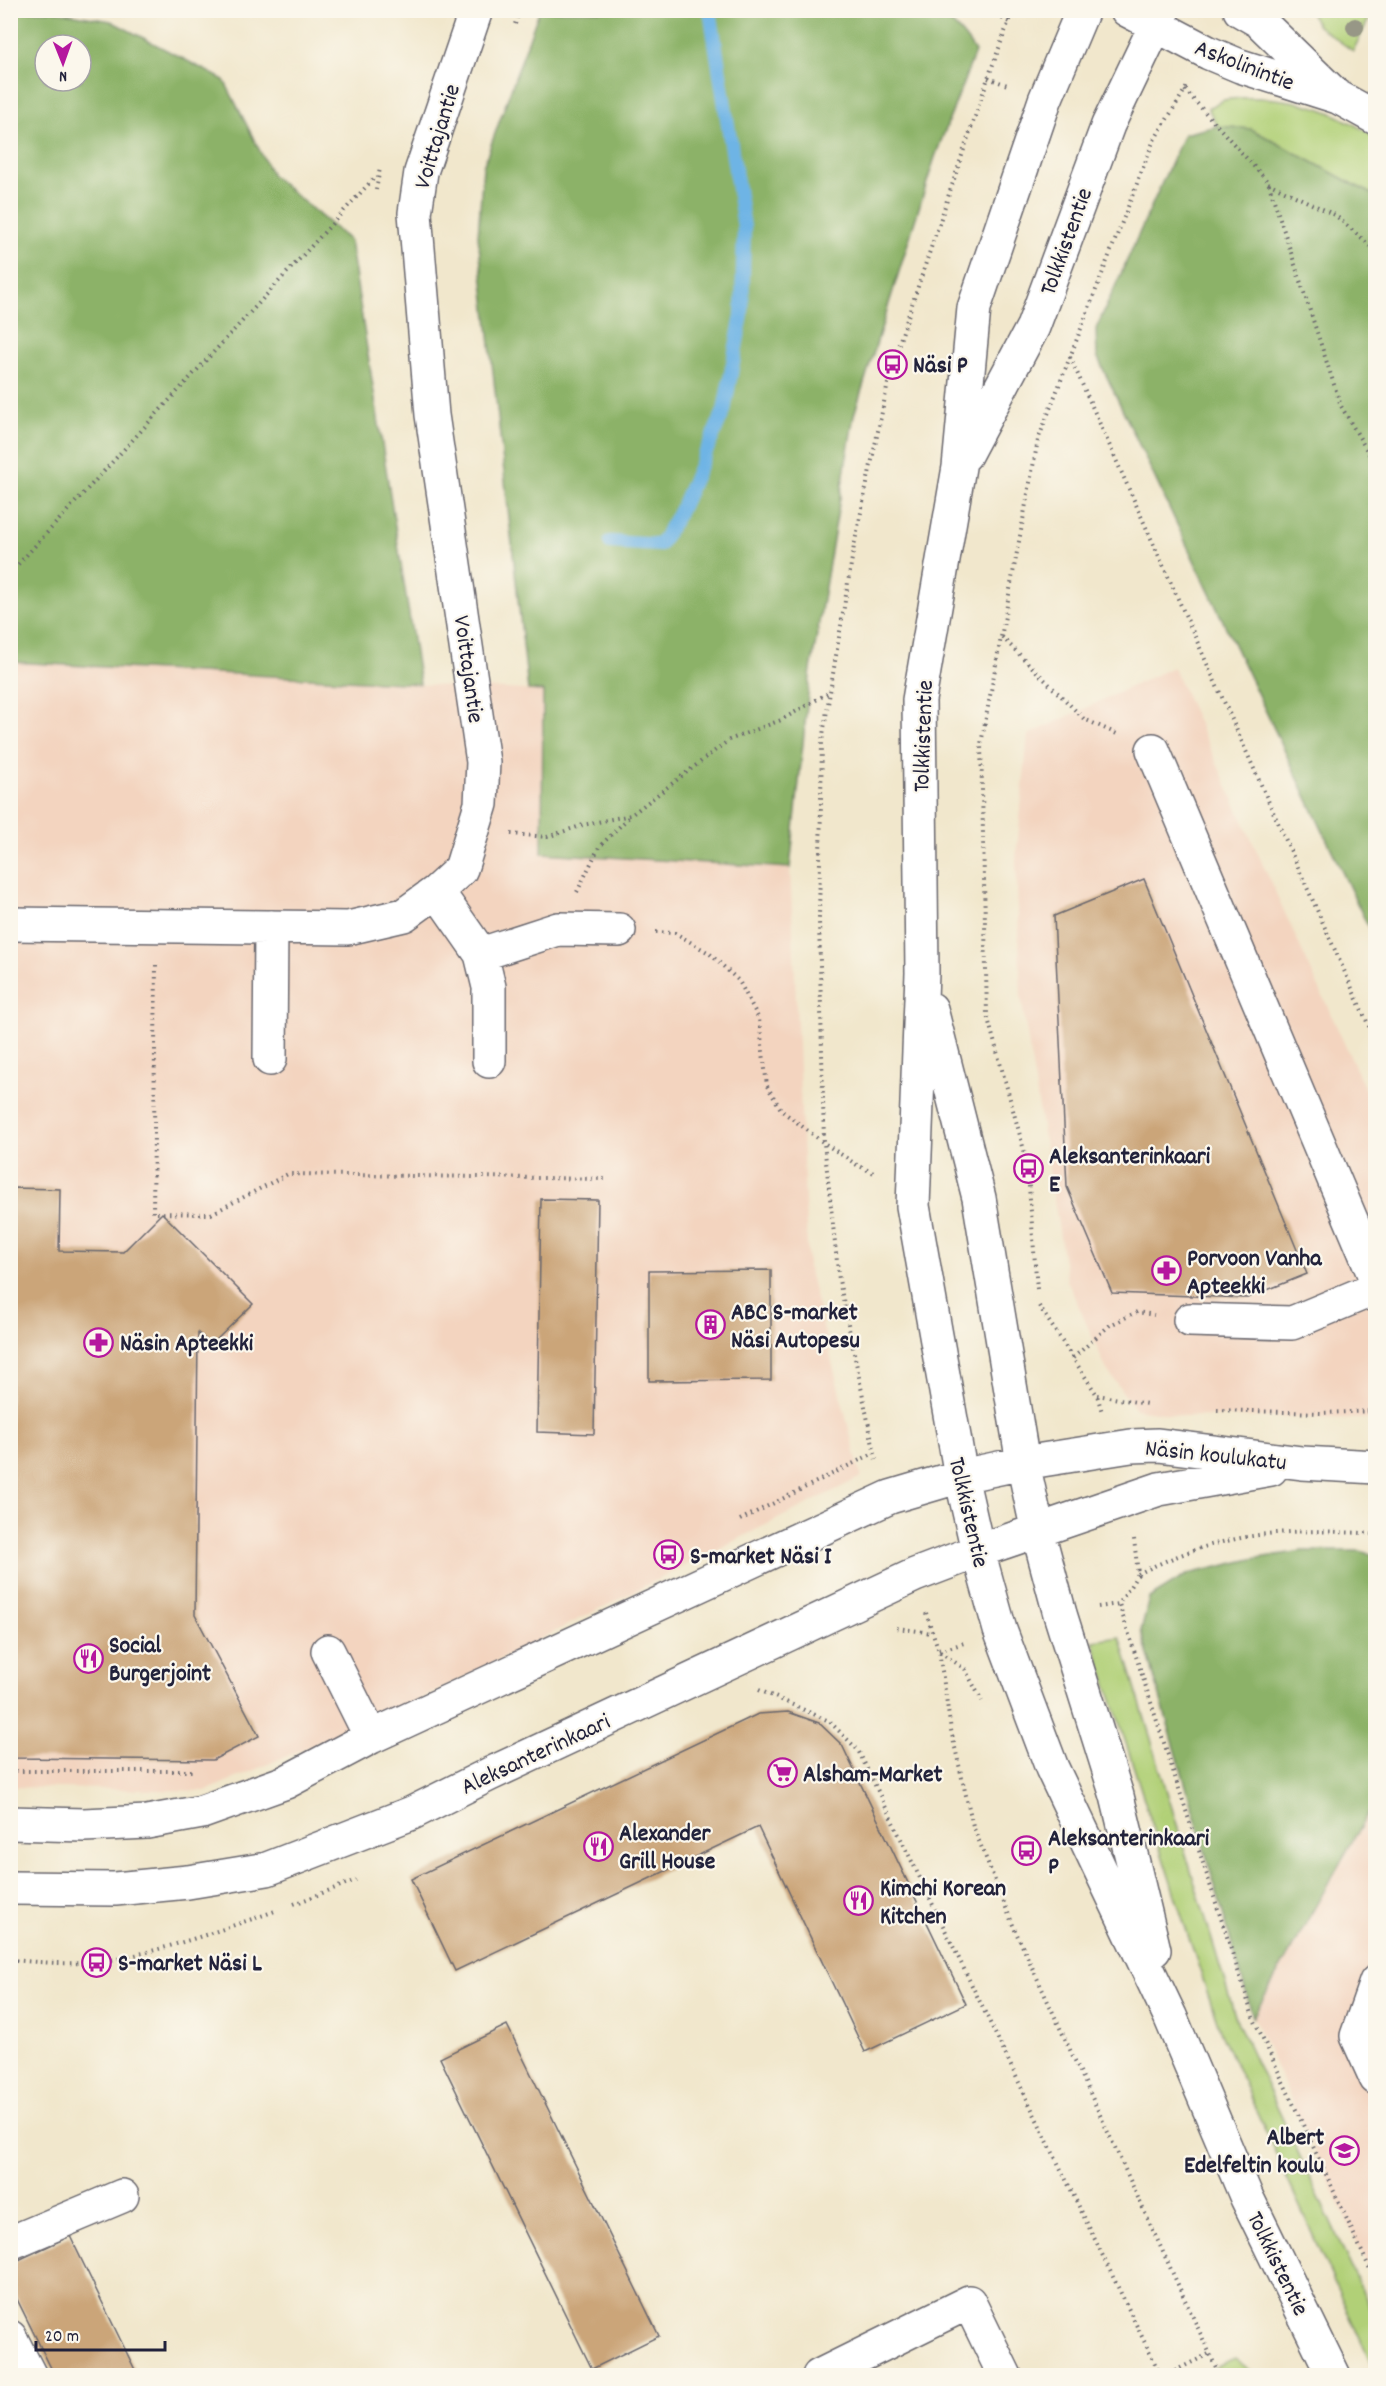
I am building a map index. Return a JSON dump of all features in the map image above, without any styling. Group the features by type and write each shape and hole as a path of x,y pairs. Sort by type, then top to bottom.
{"street":[{"name":"Voittajantie","path":"10,924 348,928 404,915 437,891 461,869 481,804 483,762 432,415 415,213 421,172 476,10"},
{"name":"Tolkkistentie","path":"1083,10 1045,100 974,308 959,467 919,700 922,973 913,1206 961,1476 978,1551 1000,1630 1052,1768 1170,2016 1247,2198 1334,2376"},
{"path":"1127,10 1159,18"},
{"name":"Askolinintie","path":"1240,10 1259,21 1338,97"},
{"name":"Tolkkistentie","path":"959,467 1033,327 1108,125 1159,18"},
{"name":"Askolinintie","path":"1159,18 1209,52 1240,66 1338,97 1376,118"},
{"path":"1153,750 1376,1279"},
{"path":"437,891 481,954 489,987 489,1061"},
{"path":"270,1059 272,927"},
{"path":"481,954 558,929 619,930"},
{"name":"Tolkkistentie","path":"922,973 979,1198 1023,1463 1038,1532 1060,1614 1117,1796 1170,2016"},
{"path":"1190,1320 1292,1323 1376,1288"},
{"name":"Näsin koulukatu","path":"1023,1463 1111,1448 1158,1445 1302,1463 1376,1467"},
{"path":"10,1823 147,1822 202,1812 290,1781 371,1737 890,1497 961,1476 1023,1463"},
{"name":"Näsin koulukatu","path":"1038,1532 1159,1489 1302,1463"},
{"name":"Aleksanterinkaari","path":"10,1888 115,1889 188,1882 267,1869 412,1813 490,1774 915,1575 978,1551 1038,1532"},
{"path":"328,1651 371,1737"},
{"path":"1376,1982 1357,2036 1376,2078"},
{"path":"10,2243 122,2196"},
{"path":"819,2376 969,2302 1005,2376"},
{"path":"10,2337 30,2376"}],"path":[{"path":"512,32 520,10"},
{"path":"986,10 1009,22"},
{"path":"1037,1293 1027,1161 987,1015 981,744 1038,440 1153,142 1209,52"},
{"path":"1185,90 1268,182 1335,215 1376,250"},
{"path":"375,199 377,176 381,165"},
{"path":"10,573 377,176"},
{"path":"1268,182 1341,406 1376,466"},
{"path":"1070,357 1376,1042"},
{"path":"1001,637 1084,719 1153,750"},
{"path":"558,929 599,847 631,815 729,740 781,720 830,692"},
{"path":"512,824 510,834 547,837 583,825 631,815"},
{"path":"156,926 153,1213 211,1214 288,1174 606,1179"},
{"path":"619,930 675,933 709,953 739,981 759,1019 767,1086 782,1111 857,1165 879,1175"},
{"path":"1038,1304 1097,1395 1111,1448"},
{"path":"1073,1358 1110,1325 1137,1312 1190,1320"},
{"path":"1097,1395 1152,1405"},
{"path":"1208,1410 1321,1413 1376,1411"},
{"path":"730,1525 874,1453"},
{"path":"1125,1501 1133,1534 1138,1574"},
{"path":"1376,1535 1311,1530 1238,1538 1173,1556 1138,1574 1119,1604 1252,2017 1376,2282"},
{"path":"939,1651 965,1669 987,1710"},
{"path":"750,1686 829,1721 858,1750 1162,2376 1209,2354"},
{"path":"10,1771 202,1771"}],"shaded area":[{"path":"10,662 543,691 542,853 790,868 808,1267 861,1477 423,1698 205,1791 11,1787"},
{"path":"1173,667 1375,1111 1375,1419 1185,1416 1135,1409 1107,1370 1067,1280 1021,997 1016,860 1028,735"},
{"name":"Albert Edelfeltin koulu","path":"1375,1801 1375,2282 1253,2017"}],"green space":[{"path":"10,11 54,11 111,21 224,80 272,175 350,241 420,684 11,662"},
{"path":"539,11 931,11 956,28 975,52 935,157 854,415 810,676 790,868 542,853 543,691 528,690 478,236 483,167"},
{"path":"1309,11 1373,11 1353,51 1318,26"},
{"path":"1274,99 1308,105 1335,115 1375,136 1375,196 1251,129 1217,126 1208,108 1223,100"},
{"path":"1217,126 1251,129 1375,196 1375,941 1097,356 1096,329 1184,134"},
{"path":"1302,1551 1360,1551 1375,1555 1375,1801 1253,2017 1141,1631 1149,1598 1188,1574 1252,1559"},
{"path":"1120,1637 1236,2019 1375,2318 1375,2372 1221,2033 1093,1641"},
{"path":"1235,2359 1257,2375 1198,2375"}],"building":[{"path":"1144,879 1307,1274 1247,1298 1112,1293 1067,1187 1054,916"},
{"path":"10,1188 60,1189 59,1251 123,1252 162,1213 253,1304 211,1345 198,1333 195,1615 259,1736 213,1760 10,1758"},
{"path":"541,1199 598,1200 594,1434 537,1432"},
{"name":"ABC S-market Näsi Autopesu","path":"771,1270 771,1380 649,1381 649,1271"},
{"path":"788,1712 819,1723 842,1745 966,2004 865,2052 758,1827 455,1971 411,1879 758,1714"},
{"path":"507,2025 659,2336 592,2369 440,2058"},
{"path":"70,2236 138,2376 55,2376 10,2285 10,2264"}],"waterway":[{"path":"610,542 660,545 680,511 724,411 742,315 744,227 710,10"}],"place":[{"name":"Näsi P","path":"892,364"},
{"name":"Aleksanterinkaari E","path":"1028,1169"},
{"name":"Porvoon Vanha Apteekki","path":"1166,1271"},
{"name":"ABC S-market Näsi Autopesu","path":"710,1325"},
{"name":"Näsin Apteekki","path":"99,1342"},
{"name":"S-market Näsi I","path":"669,1555"},
{"name":"Social Burgerjoint","path":"88,1658"},
{"name":"Alsham-Market","path":"782,1773"},
{"name":"Alexander Grill House","path":"598,1846"},
{"name":"Aleksanterinkaari P","path":"1027,1851"},
{"name":"Kimchi Korean Kitchen","path":"859,1901"},
{"name":"S-market Näsi L","path":"97,1962"},
{"name":"Albert Edelfeltin koulu","path":"1345,2150"}]}
